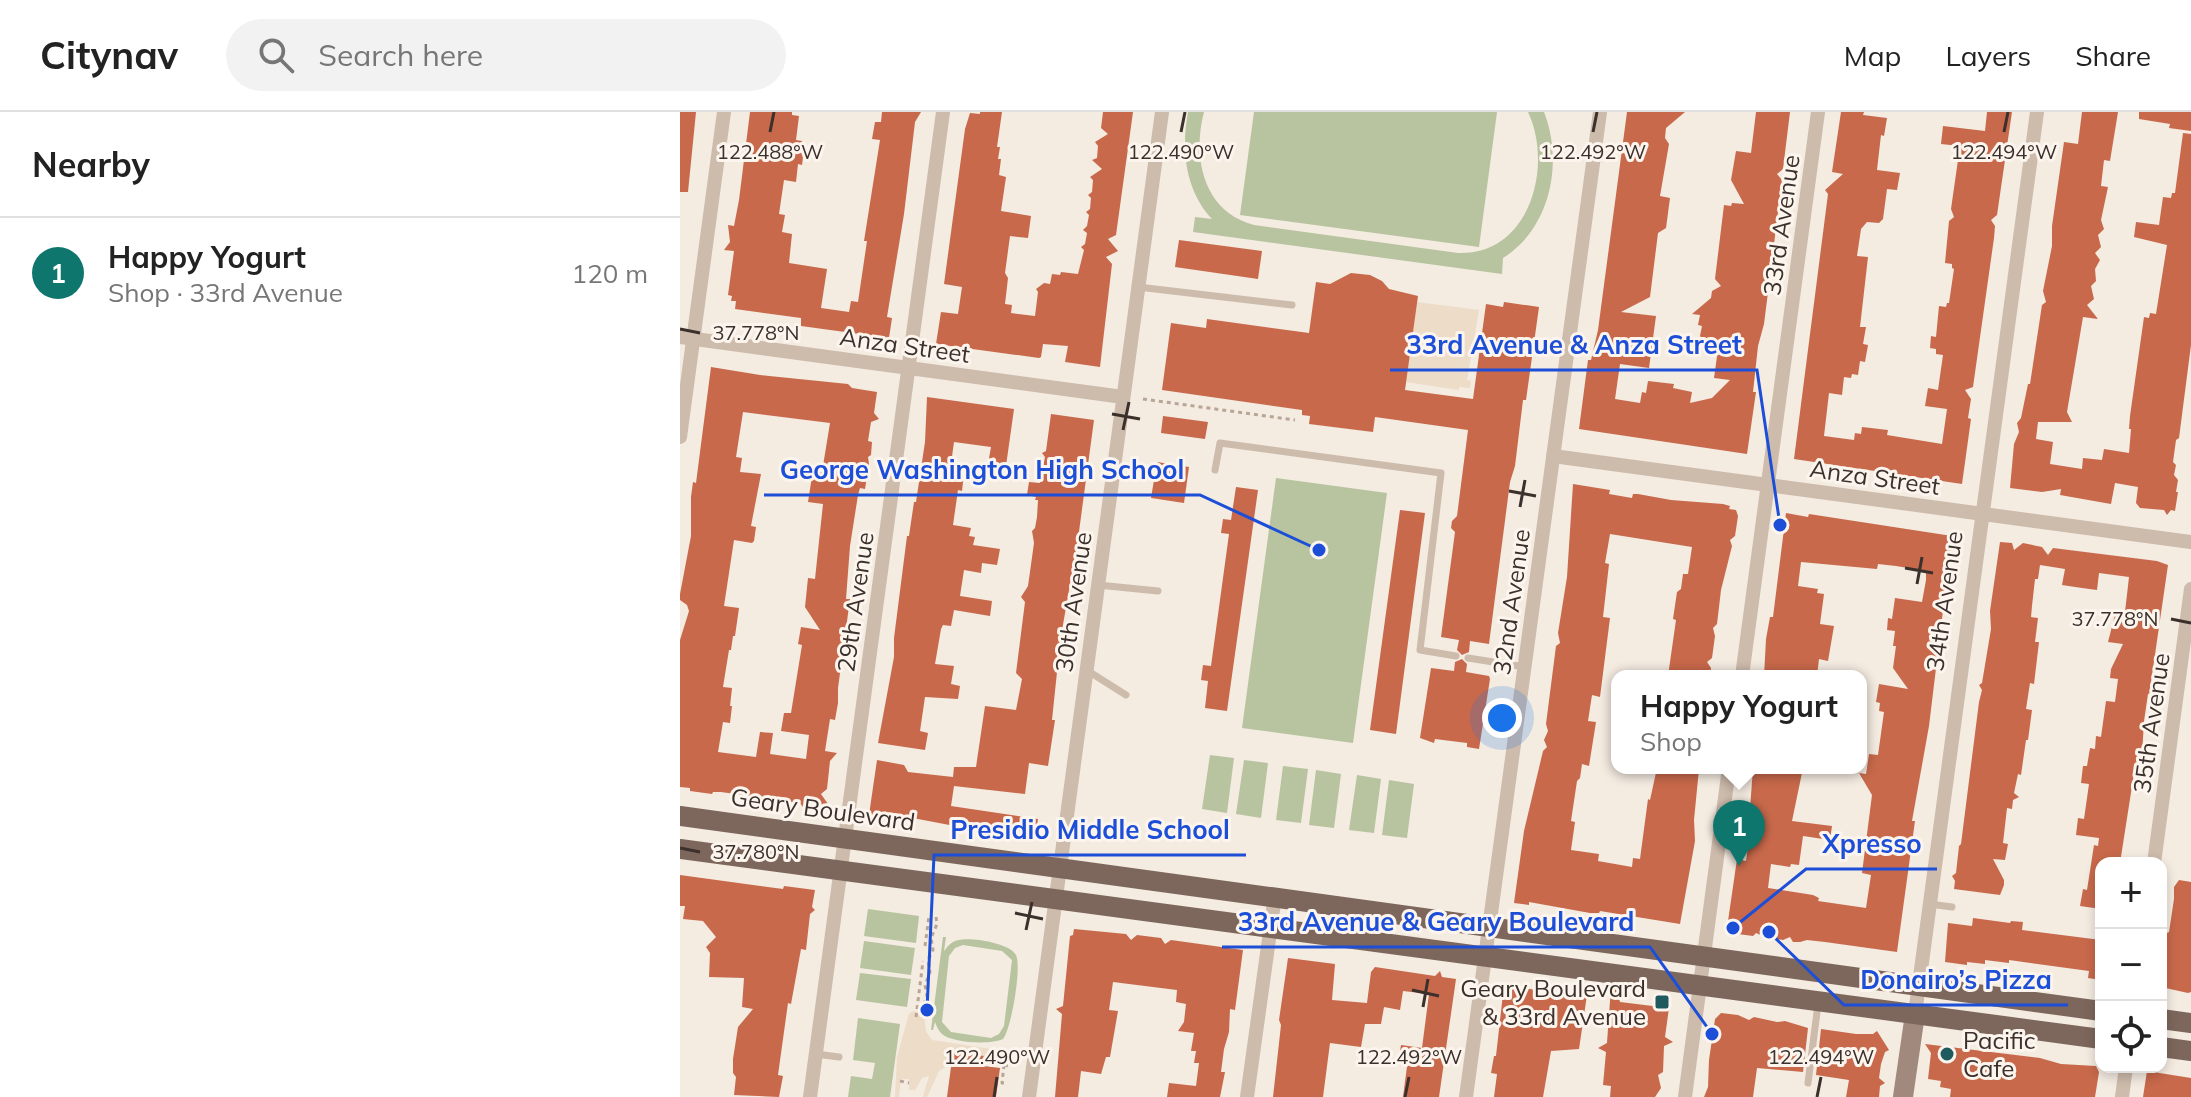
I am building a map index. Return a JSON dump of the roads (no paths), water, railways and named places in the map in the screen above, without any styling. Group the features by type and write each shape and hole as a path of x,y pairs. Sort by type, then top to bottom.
{"main road":[{"name":"Geary Boulevard","path":"680,816 2095,1010"},
{"path":"680,849 2095,1038"},
{"path":"2167,1020 2191,1023"},
{"path":"2167,1048 2191,1051"}],"street":[{"path":"680,437 687,338 724,112"},
{"name":"29th Avenue","path":"810,1097 943,112"},
{"name":"30th Avenue","path":"1029,1097 1162,112"},
{"name":"32nd Avenue","path":"1466,1097 1600,112"},
{"name":"33rd Avenue","path":"1743,670 1818,112"},
{"name":"34th Avenue","path":"1903,1097 2037,112"},
{"name":"Anza Street","path":"687,338 1123,397"},
{"name":"Anza Street","path":"1553,456 2191,542"},
{"name":"35th Avenue","path":"2155,857 2191,589"},
{"path":"1685,1097 1728,774"},
{"path":"1247,1097 1275,896"},
{"path":"2122,1097 2125,1073"}],"lane":[{"path":"1138,287 1292,305"},
{"path":"1215,470 1220,443 1441,473 1420,650 1456,656"},
{"path":"1098,585 1158,591"},
{"path":"1468,658 1525,667"},
{"path":"1086,669 1126,695"},
{"path":"1929,904 1952,907"},
{"path":"1808,1083 1818,1001"},
{"path":"816,1054 839,1057"}],"place":[{"name":"33rd Avenue & Anza Street","path":"1780,525"},
{"name":"George Washington High School","path":"1319,550"},
{"name":"Happy Yogurt","path":"1739,866"},
{"name":"Xpresso","path":"1733,928"},
{"name":"Donairo’s Pizza","path":"1769,932"},
{"name":"Geary Boulevard & 33rd Avenue","path":"1662,1002"},
{"name":"Presidio Middle School","path":"927,1010"},
{"name":"33rd Avenue & Geary Boulevard","path":"1712,1034"},
{"name":"Pacific Cafe","path":"1947,1054"}]}
